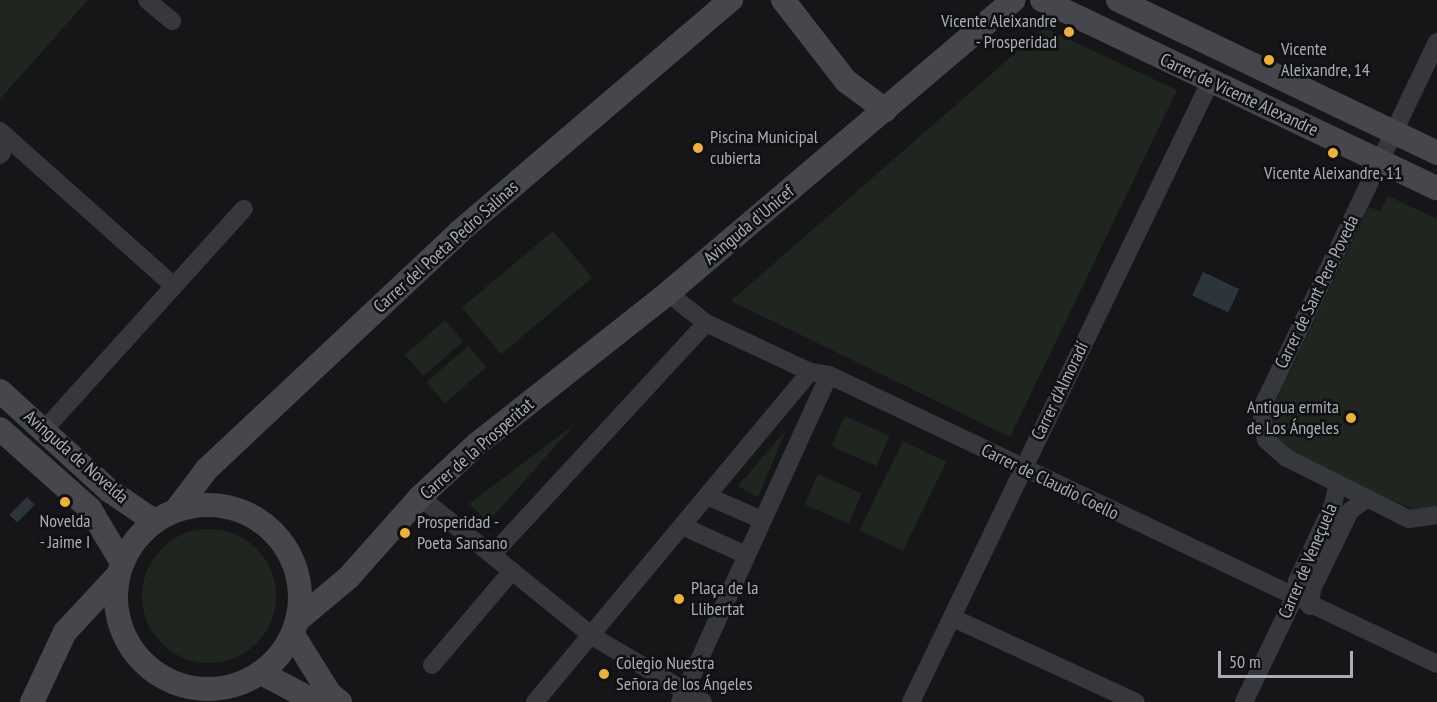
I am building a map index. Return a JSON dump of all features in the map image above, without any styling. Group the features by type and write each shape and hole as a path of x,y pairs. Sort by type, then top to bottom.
{"main road":[{"name":"Carrer del Poeta Pedro Salinas","path":"176,510 207,469 459,232 731,0"},
{"path":"783,0 846,81 885,111"},
{"name":"Avinguda d'Unicef","path":"668,293 1014,0"},
{"name":"Carrer de Vicente Alexandre","path":"1042,0 1437,188"},
{"name":"Carrer de Vicente Alexandre","path":"1118,0 1437,153"},
{"name":"Carrer de la Prosperitat","path":"296,627 349,577 420,497 477,444 668,293"},
{"name":"Avinguda de Novelda","path":"0,391 110,491 154,521"},
{"name":"Avinguda de Novelda","path":"0,429 90,509 119,568"},
{"path":"32,702 65,632 119,568 130,546 154,521 176,510 215,505 237,509 266,525 293,560 301,587 296,627 284,653 248,687"},
{"path":"119,568 115,601 122,632 143,663 182,687 222,690 248,687 316,702"},
{"path":"296,627 330,694 340,702"}],"street":[{"path":"147,0 172,21"},
{"name":"Carrer de Sant Pere Poveda","path":"1437,42 1261,409 1266,440 1287,458 1409,519 1437,515"},
{"name":"Carrer d'Almoradí","path":"911,702 1211,80"},
{"path":"0,131 172,284"},
{"path":"44,430 172,284 244,209"},
{"name":"Carrer de Claudio Coello","path":"668,293 706,323 810,372 829,375 1022,469 1437,664"},
{"path":"493,554 706,323"},
{"path":"535,702 707,495 781,411 810,372"},
{"path":"682,697 829,375"},
{"path":"781,411 793,412 807,423"},
{"name":"Carrer de Veneçuela","path":"1302,602 1297,581 1334,505 1338,484"},
{"path":"707,495 762,520"},
{"path":"420,497 592,636 682,697 703,702"},
{"name":"Carrer de Veneçuela","path":"1244,702 1302,602 1312,590 1350,511 1367,498"},
{"path":"682,526 746,555"},
{"path":"432,665 512,571"},
{"path":"953,618 1136,702"}],"shaded area":[{"path":"0,0 88,0 0,99"},
{"path":"1044,28 1177,90 1010,437 731,301"},
{"path":"1388,196 1437,219 1437,510 1421,513 1284,451 1269,428 1271,411 1369,207 1380,211"},
{"path":"553,231 592,278 501,354 462,307"},
{"path":"1203,272 1239,289 1228,312 1192,296"},
{"path":"445,320 463,341 423,376 405,355"},
{"path":"468,346 486,367 445,403 426,382"},
{"path":"845,416 890,436 876,466 832,446"},
{"path":"575,424 488,522 469,504"},
{"path":"786,430 758,497 738,486"},
{"path":"903,441 946,462 903,551 860,530"},
{"path":"818,474 862,494 848,524 805,504"},
{"path":"27,497 35,505 17,522 9,515"},
{"path":"209,529 235,534 256,549 271,570 276,596 271,622 256,643 235,658 209,663 183,658 162,643 147,622 142,596 147,570 162,549 183,534"}],"place":[{"name":"Vicente Aleixandre - Prosperidad","path":"1069,32"},
{"name":"Vicente Aleixandre, 14","path":"1269,60"},
{"name":"Piscina Municipal cubierta","path":"698,148"},
{"name":"Vicente Aleixandre, 11","path":"1333,153"},
{"name":"Antigua ermita de Los Ángeles","path":"1351,418"},
{"name":"Novelda - Jaime I","path":"65,502"},
{"name":"Prosperidad - Poeta Sansano","path":"405,533"},
{"name":"Plaça de la Llibertat","path":"679,599"},
{"name":"Colegio Nuestra Señora de los Ángeles","path":"604,674"}]}
